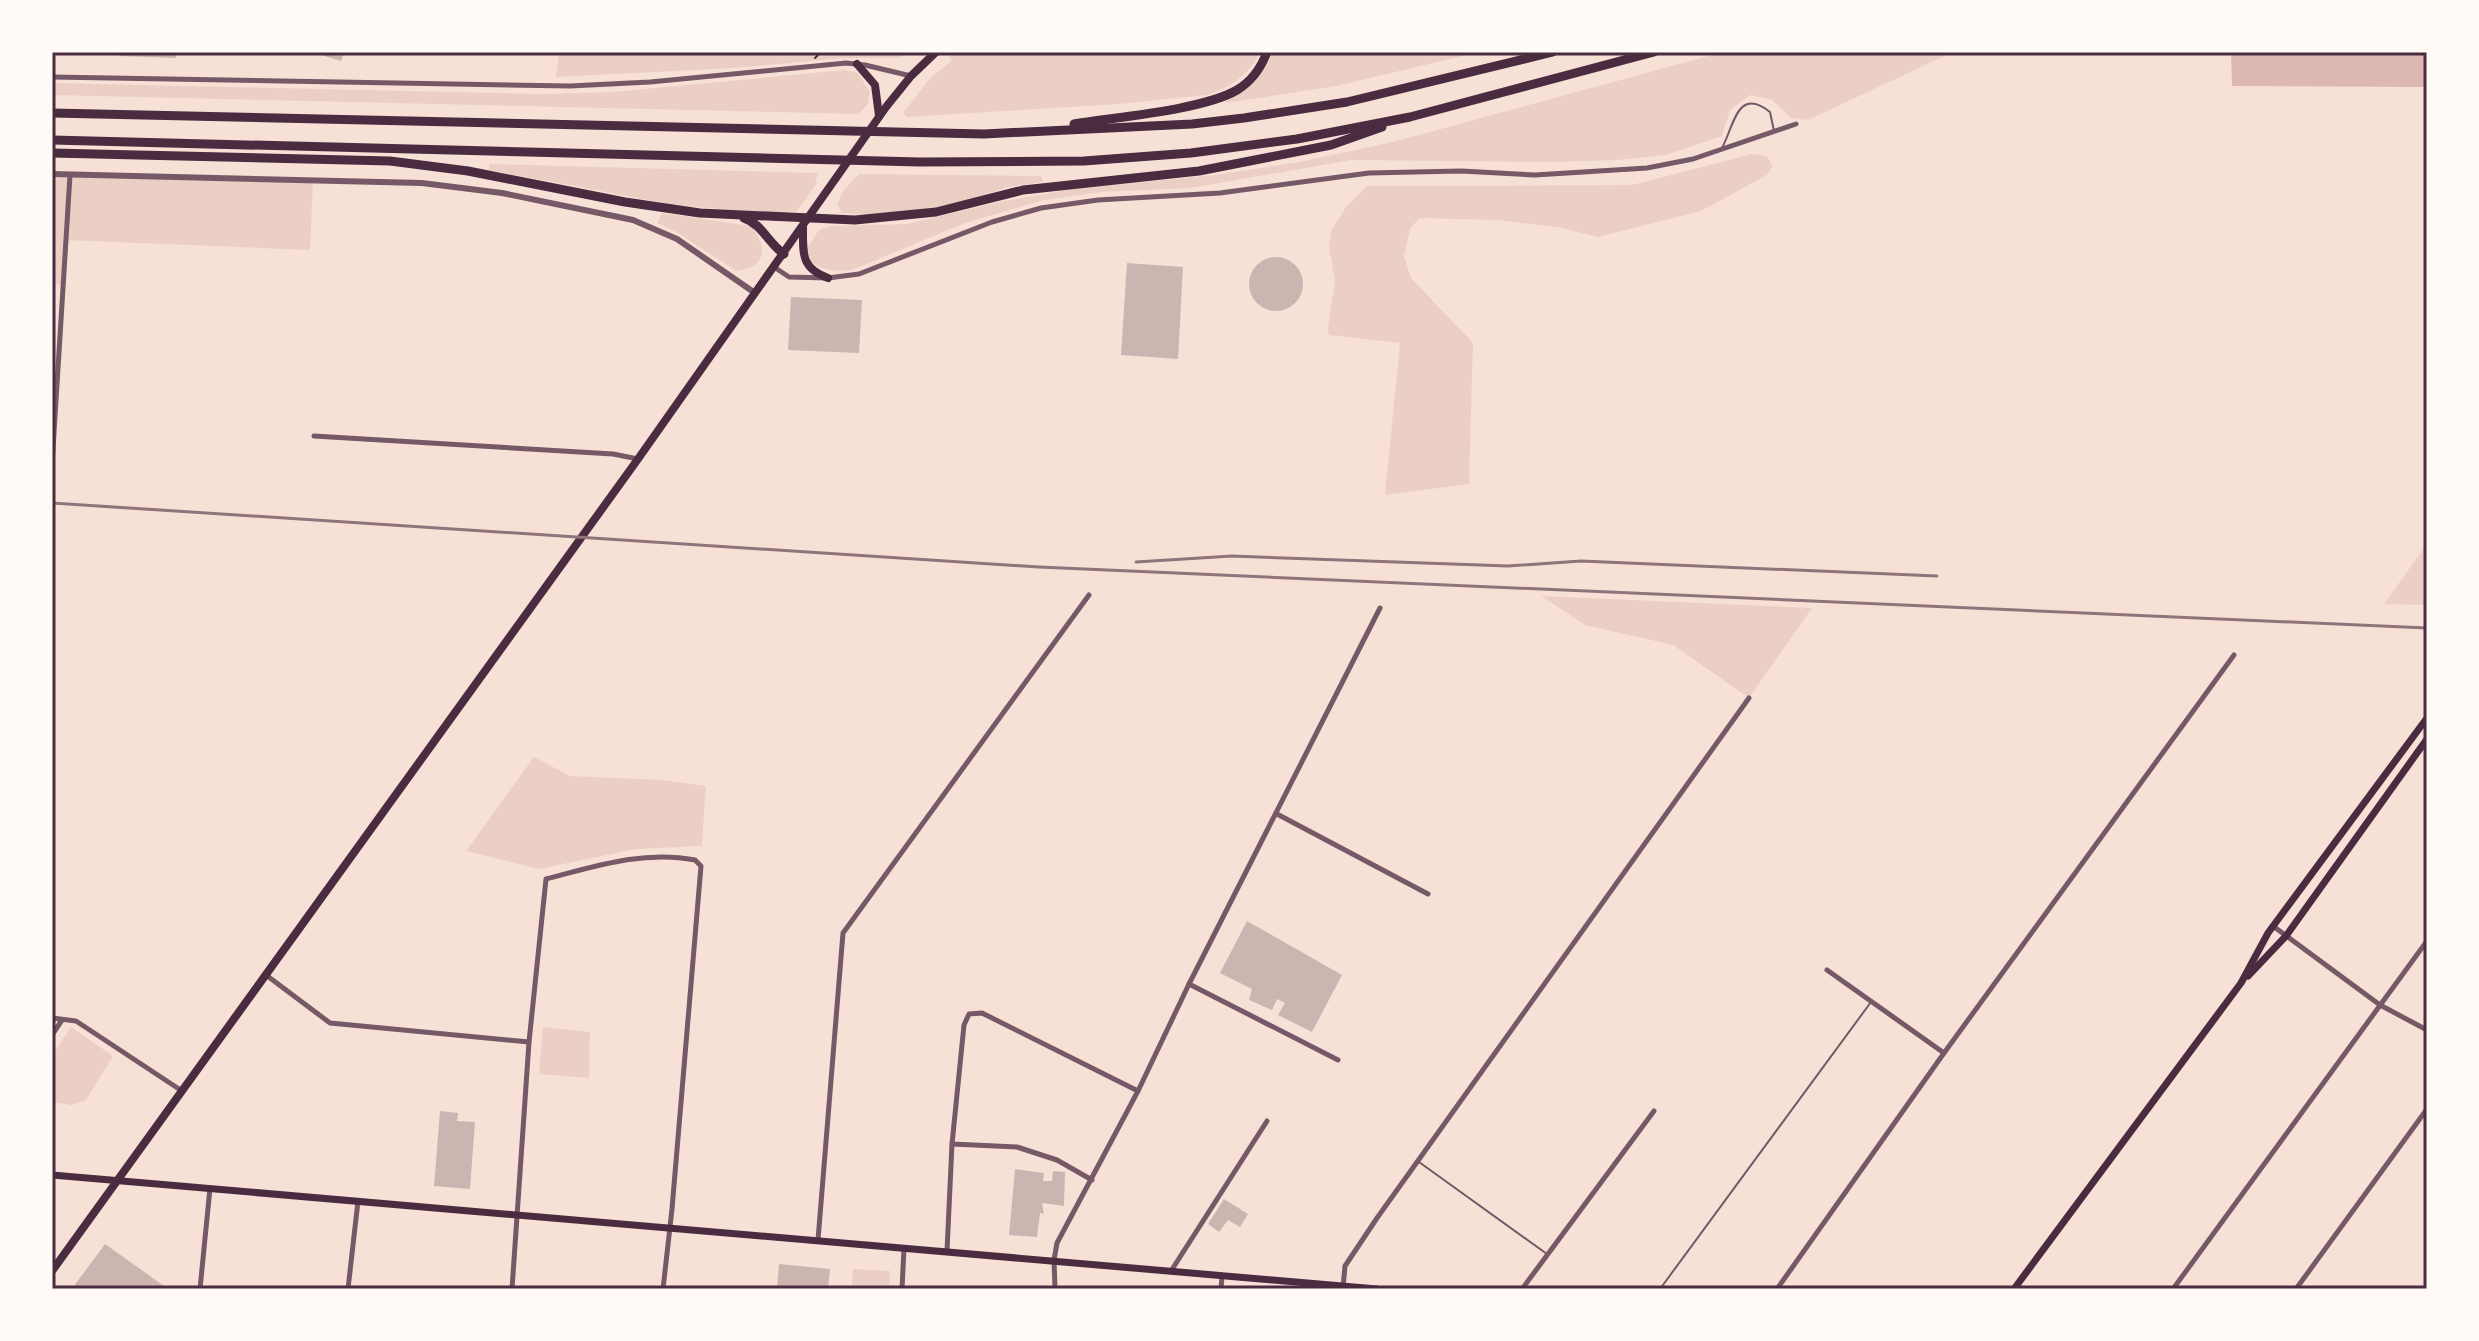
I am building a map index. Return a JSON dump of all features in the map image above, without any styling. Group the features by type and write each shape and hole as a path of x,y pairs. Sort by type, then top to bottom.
{"highway":[{"path":"1029,132 1200,103 1224,96 1248,82 1267,52"},
{"path":"52,113 984,134 1192,124 1244,118 1347,102 1553,52"},
{"path":"52,153 409,162 625,202 737,216 806,222 904,217 1023,190 1199,171 1331,145 1410,117 1654,52"},
{"path":"52,140 920,162 1084,161 1254,145 1410,117"},
{"path":"737,216 759,226 771,245 784,254"}],"main road":[{"path":"52,1271 638,459 886,107 936,52"},
{"path":"857,64 875,85 880,116"},
{"path":"806,222 803,252 807,265 828,278"},
{"path":"2241,983 2273,926 2427,718"},
{"path":"2014,1289 2241,983 2286,936 2427,739"},
{"path":"52,1175 1377,1289"}],"street":[{"path":"52,77 570,86 857,64 911,76"},
{"path":"774,267 789,277 828,278 865,273 992,222 1041,208 1098,200 1220,193 1369,173 1461,171 1535,175 1647,168 1693,159 1796,124"},
{"path":"52,174 422,183 468,188 603,213 647,225 677,239 755,293"},
{"path":"52,465 70,175"},
{"path":"314,436 613,454 638,459"},
{"path":"818,1240 843,933 1089,595"},
{"path":"1055,1289 1057,1243 1138,1091 1380,608"},
{"path":"1777,1289 1944,1053 2234,655"},
{"path":"1343,1288 1345,1266 1749,698"},
{"path":"1277,814 1428,894"},
{"path":"512,1289 529,1042 546,879 642,857 682,858 695,860 701,866 663,1289"},
{"path":"2273,926 2380,1005 2427,1030"},
{"path":"2173,1289 2427,941"},
{"path":"1827,970 1944,1053"},
{"path":"266,975 330,1023 529,1042"},
{"path":"1189,984 1338,1060"},
{"path":"947,1251 952,1144 964,1025 969,1014 982,1013 1138,1091"},
{"path":"52,1018 76,1021 182,1091"},
{"path":"52,1035 62,1019"},
{"path":"2296,1289 2427,1109"},
{"path":"1522,1289 1654,1111"},
{"path":"1171,1271 1267,1121"},
{"path":"952,1144 1017,1147 1057,1160 1092,1180"},
{"path":"200,1289 210,1187"},
{"path":"348,1289 358,1200"},
{"path":"902,1289 904,1248"},
{"path":"1221,1289 1222,1276"}],"lane":[{"path":"1721,149 1738,111 1748,103 1760,104 1770,112 1774,132"},
{"path":"1660,1289 1872,1001"},
{"path":"1418,1161 1548,1255"}],"path":[{"path":"815,66 813,60 827,52"}],"shaded area":[{"path":"559,52 910,52 899,58 845,58 734,68 556,77"},
{"path":"955,52 1260,52 1251,67 1238,79 1207,95 1119,104 907,117 903,113 931,77 952,61 949,56"},
{"path":"1273,52 1373,52 1394,55 1480,52 1336,86 1226,103 1254,80"},
{"path":"1723,52 1953,52 1808,120 1791,118 1772,100 1750,95 1730,110 1722,136 1666,155 1553,162 1351,160 1191,188 1101,192 1044,200 965,223 852,270 817,266 812,263 807,248 819,230 831,226 907,224 999,202 1073,189 1215,175 1299,162 1393,142"},
{"path":"2231,52 2427,52 2427,87 2232,86"},
{"path":"845,70 858,73 870,92 868,104 858,114 52,95 52,83 545,94 613,92"},
{"path":"1752,154 1763,155 1770,160 1772,167 1767,175 1701,211 1598,237 1557,227 1497,220 1419,218 1410,229 1404,256 1411,278 1473,343 1469,484 1385,495 1400,343 1329,335 1328,329 1335,281 1329,246 1331,231 1346,207 1367,186 1632,185"},
{"path":"489,164 819,173 815,180 817,183 797,211 774,214 674,205 489,170"},
{"path":"859,174 1041,176 1043,182 1008,187 967,201 928,208 872,215 842,213 837,204 843,191"},
{"path":"52,175 313,180 310,250 66,240 63,285 52,284"},
{"path":"662,213 751,226 760,241 762,255 754,266 736,271 657,223"},
{"path":"2427,544 2427,605 2384,604"},
{"path":"1541,596 1812,608 1749,698 1673,645 1585,625"},
{"path":"534,757 570,776 663,780 706,786 702,846 636,849 539,869 466,851"},
{"path":"71,1027 113,1056 86,1100 72,1105 52,1102 52,1056"},
{"path":"543,1027 590,1032 589,1078 539,1074"},
{"path":"853,1269 890,1271 889,1289 852,1289"}],"building":[{"path":"120,52 177,52 176,58 119,56"},
{"path":"322,52 344,52 341,61 321,55"},
{"path":"1276,257 1295,265 1303,284 1295,303 1276,311 1257,303 1249,284 1257,265"},
{"path":"1127,263 1183,267 1178,359 1121,355"},
{"path":"791,297 862,300 859,353 788,350"},
{"path":"1247,921 1342,975 1312,1032 1278,1015 1285,1003 1277,999 1272,1010 1249,1000 1252,989 1220,973"},
{"path":"440,1111 458,1113 457,1121 475,1122 470,1189 434,1186"},
{"path":"1015,1169 1044,1173 1043,1181 1052,1181 1053,1171 1065,1172 1064,1206 1042,1203 1044,1214 1040,1213 1037,1237 1009,1235"},
{"path":"1224,1199 1248,1214 1240,1227 1228,1220 1219,1232 1208,1224"},
{"path":"105,1244 164,1286 162,1289 78,1289 74,1286"},
{"path":"779,1264 830,1269 828,1289 777,1288"}],"railway":[{"path":"52,503 1039,567 2427,628"},
{"path":"1136,562 1232,556 1508,566 1581,561 1937,576"}]}
